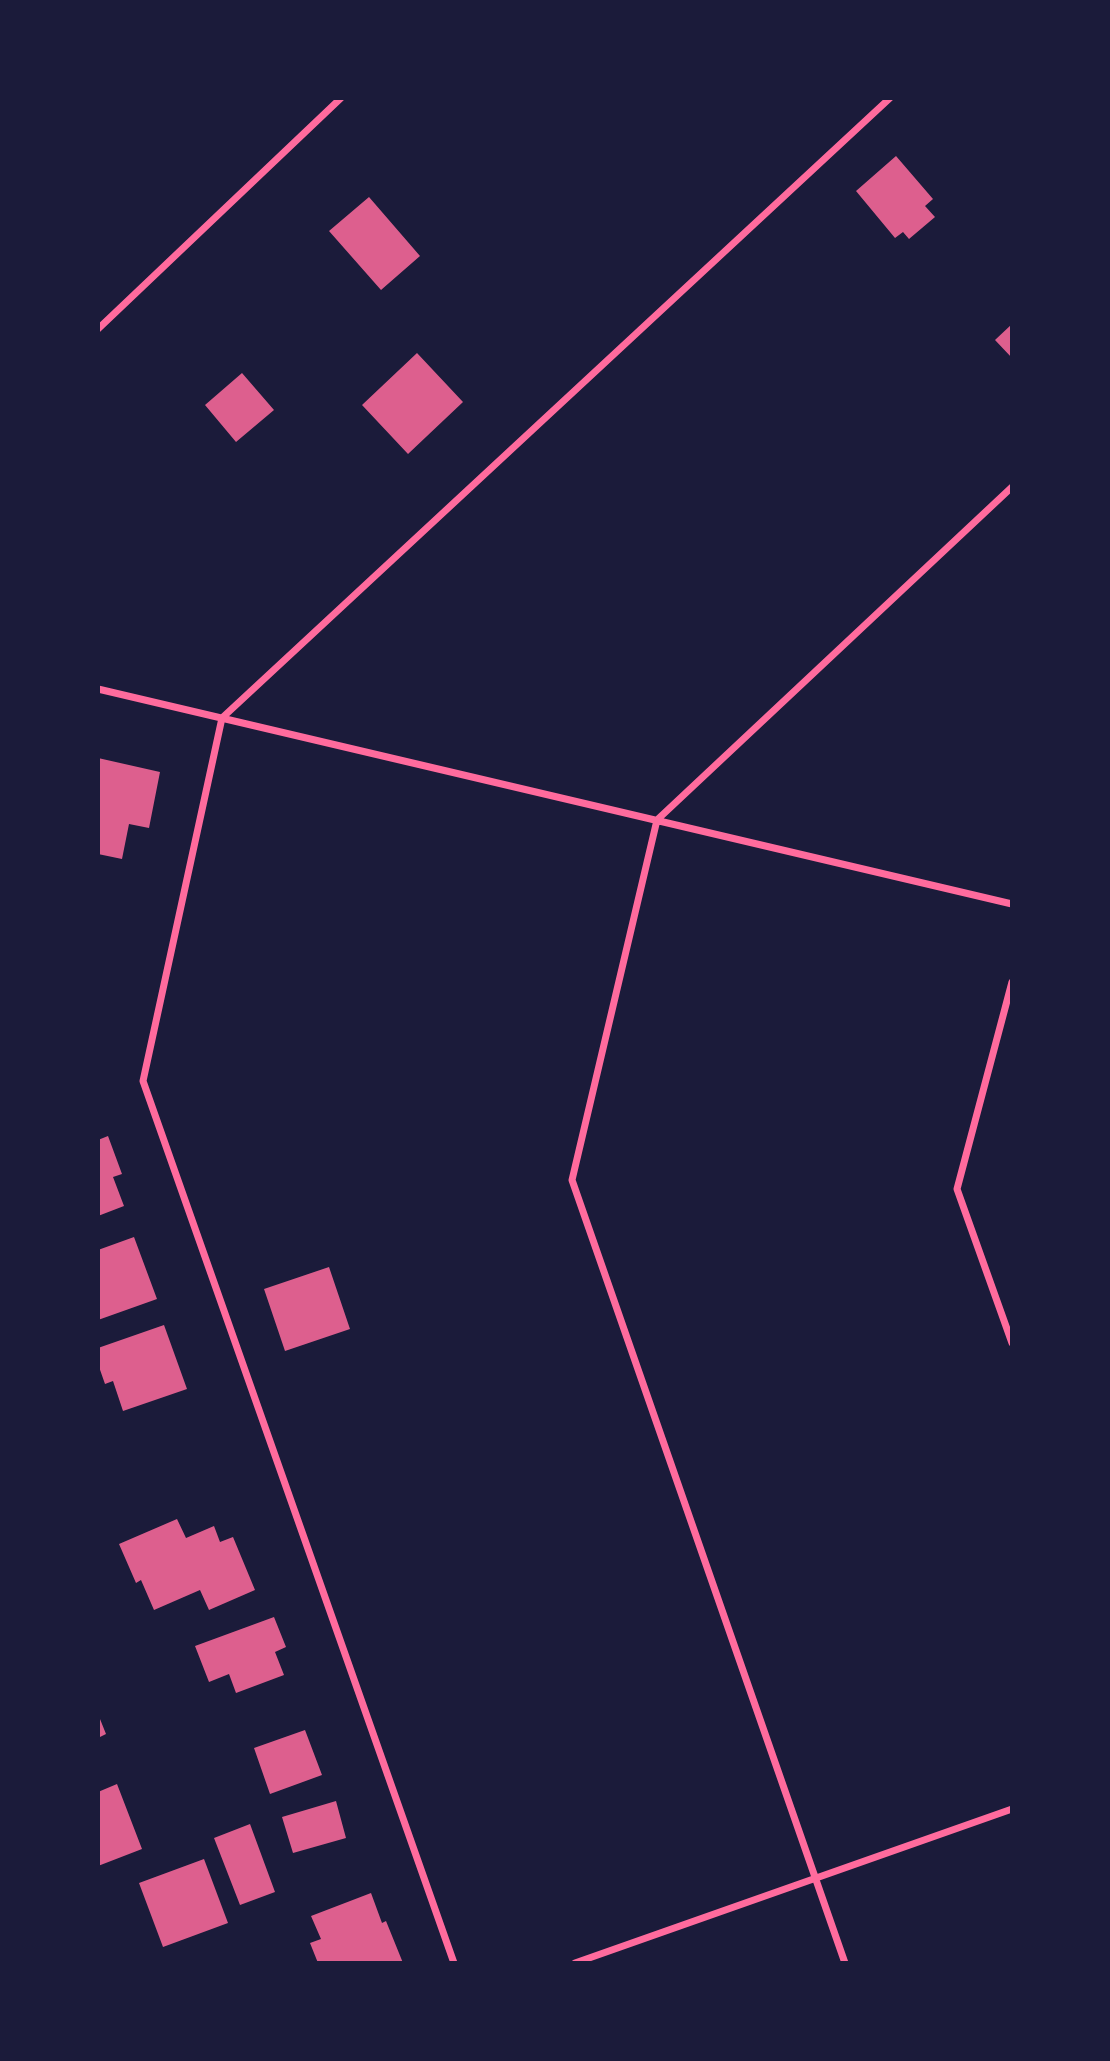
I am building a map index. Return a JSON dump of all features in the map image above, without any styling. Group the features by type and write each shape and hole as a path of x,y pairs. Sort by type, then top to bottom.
{"street":[{"path":"98,329 341,98"},
{"path":"454,1963 143,1082 222,718 890,98"},
{"path":"845,1963 572,1180 657,820 1012,487"},
{"path":"98,689 1012,904"},
{"path":"1012,982 957,1189 1012,1343"},
{"path":"575,1963 1012,1809"}],"building":[{"path":"896,156 933,199 925,206 935,217 909,239 903,232 895,238 856,191"},
{"path":"369,197 420,256 381,290 329,231"},
{"path":"1012,324 1012,358 995,340"},
{"path":"417,353 463,402 408,454 362,405"},
{"path":"242,373 274,410 236,442 205,405"},
{"path":"98,758 160,772 149,828 129,824 122,859 98,854"},
{"path":"108,1136 122,1174 113,1177 124,1206 98,1216 98,1140"},
{"path":"134,1237 157,1299 98,1320 98,1250"},
{"path":"329,1267 350,1329 285,1351 264,1289"},
{"path":"164,1325 187,1389 123,1411 113,1381 105,1384 98,1364 98,1348"},
{"path":"177,1519 186,1538 214,1526 220,1542 233,1537 255,1590 209,1610 200,1590 154,1610 141,1580 136,1583 119,1544"},
{"path":"274,1617 286,1647 275,1652 284,1675 236,1693 229,1674 209,1682 195,1646"},
{"path":"98,1714 106,1734 98,1738"},
{"path":"305,1730 322,1775 270,1794 254,1748"},
{"path":"117,1784 142,1849 98,1866 98,1792"},
{"path":"336,1801 346,1838 293,1853 282,1817"},
{"path":"250,1824 275,1892 240,1905 214,1838"},
{"path":"204,1859 228,1923 163,1947 139,1883"},
{"path":"371,1893 382,1923 386,1921 403,1963 318,1963 310,1943 321,1939 311,1916"}]}
